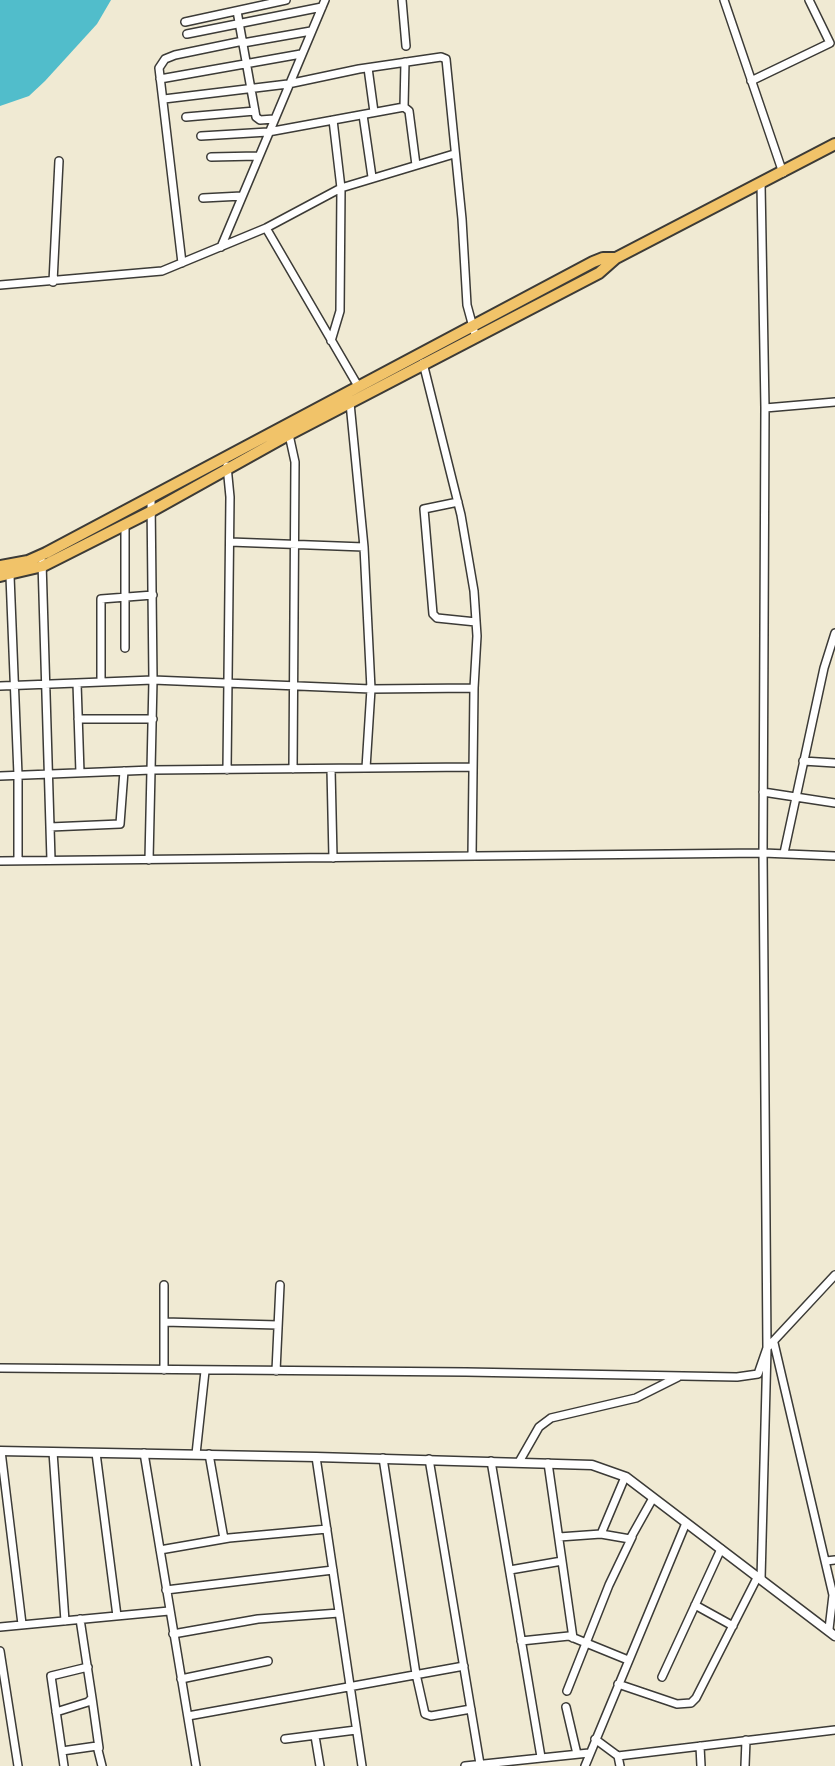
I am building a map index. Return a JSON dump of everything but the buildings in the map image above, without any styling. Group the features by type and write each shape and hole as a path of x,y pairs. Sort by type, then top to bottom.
{"main road":[{"path":"0,566 41,561 225,456 350,403 599,273 616,258 835,144"},
{"path":"5,576 125,525 152,511 228,469 358,386 593,262 603,258 616,258"}],"street":[{"path":"185,22 286,0"},
{"path":"402,0 406,46"},
{"path":"724,0 783,173"},
{"path":"751,81 833,42 809,0"},
{"path":"187,34 323,4"},
{"path":"221,247 323,4"},
{"path":"237,10 255,111 258,119 274,119"},
{"path":"182,263 159,68 165,59 243,42 311,31"},
{"path":"160,79 301,54"},
{"path":"164,99 288,84 405,62 441,57 446,59 454,154 458,173 467,305 471,326 477,338"},
{"path":"404,107 405,62"},
{"path":"368,68 374,112"},
{"path":"201,136 268,132 404,107 409,111 416,165"},
{"path":"186,117 255,111"},
{"path":"363,115 372,177"},
{"path":"331,341 340,311 341,188 333,120"},
{"path":"0,285 151,273 182,263 266,228 341,188 454,154"},
{"path":"211,157 258,156"},
{"path":"53,282 59,162"},
{"path":"618,1684 677,1704 690,1702 696,1698 760,1577 767,1348 763,853 765,408 761,184"},
{"path":"203,198 242,196"},
{"path":"266,228 358,386"},
{"path":"421,353 458,502 474,591 476,622 472,856"},
{"path":"765,408 835,402"},
{"path":"350,403 364,547 371,689 366,768"},
{"path":"288,429 295,462 293,769"},
{"path":"225,456 228,469 230,542 227,770"},
{"path":"149,860 153,719 151,499"},
{"path":"458,502 424,509 433,614 437,618 476,622"},
{"path":"125,525 126,648"},
{"path":"230,542 364,547"},
{"path":"41,561 51,860"},
{"path":"5,576 18,775 18,861"},
{"path":"101,682 100,602 104,597 153,595"},
{"path":"784,853 824,668 835,633"},
{"path":"824,668 835,668"},
{"path":"0,686 153,680 371,689 474,688"},
{"path":"77,683 80,773"},
{"path":"78,719 153,719"},
{"path":"803,761 835,763"},
{"path":"0,776 152,770 473,767"},
{"path":"331,769 333,858"},
{"path":"50,827 120,824 124,771"},
{"path":"764,792 835,804"},
{"path":"0,861 763,853 835,855"},
{"path":"0,1368 737,1377 758,1374 767,1348 835,1275"},
{"path":"164,1285 164,1370"},
{"path":"276,1371 280,1285"},
{"path":"164,1322 278,1325"},
{"path":"774,1343 833,1594 832,1632"},
{"path":"196,1454 205,1371"},
{"path":"519,1462 539,1428 551,1418 636,1398 680,1376"},
{"path":"22,1624 1,1451 548,1462 592,1466 625,1477 832,1632"},
{"path":"53,1452 65,1621"},
{"path":"96,1453 117,1616"},
{"path":"144,1453 196,1766"},
{"path":"209,1454 224,1539"},
{"path":"316,1457 362,1766"},
{"path":"383,1458 416,1674 426,1715 471,1709"},
{"path":"429,1460 480,1764"},
{"path":"491,1461 541,1757"},
{"path":"548,1462 573,1638"},
{"path":"602,1534 625,1477"},
{"path":"567,1690 632,1537 653,1498"},
{"path":"585,1766 686,1523"},
{"path":"160,1550 224,1539 327,1529"},
{"path":"559,1537 602,1534 628,1540 632,1537"},
{"path":"662,1677 721,1549"},
{"path":"826,1561 835,1560"},
{"path":"510,1570 562,1561"},
{"path":"166,1590 333,1570"},
{"path":"695,1605 733,1626"},
{"path":"0,1627 169,1611"},
{"path":"173,1634 258,1619 339,1613"},
{"path":"80,1619 102,1766"},
{"path":"522,1641 564,1636 628,1660"},
{"path":"0,1652 18,1766"},
{"path":"181,1679 268,1661"},
{"path":"188,1716 464,1666"},
{"path":"64,1766 51,1676 88,1667"},
{"path":"56,1712 88,1702 92,1698"},
{"path":"566,1707 577,1754"},
{"path":"285,1739 356,1730"},
{"path":"618,1756 835,1730"},
{"path":"315,1736 320,1766"},
{"path":"595,1739 618,1756 620,1766"},
{"path":"745,1766 746,1740"},
{"path":"62,1751 91,1745 99,1748"},
{"path":"700,1746 701,1766"},
{"path":"465,1766 589,1753"}],"water":[{"path":"0,0 111,0 97,24 45,81 29,96 0,106"}]}
